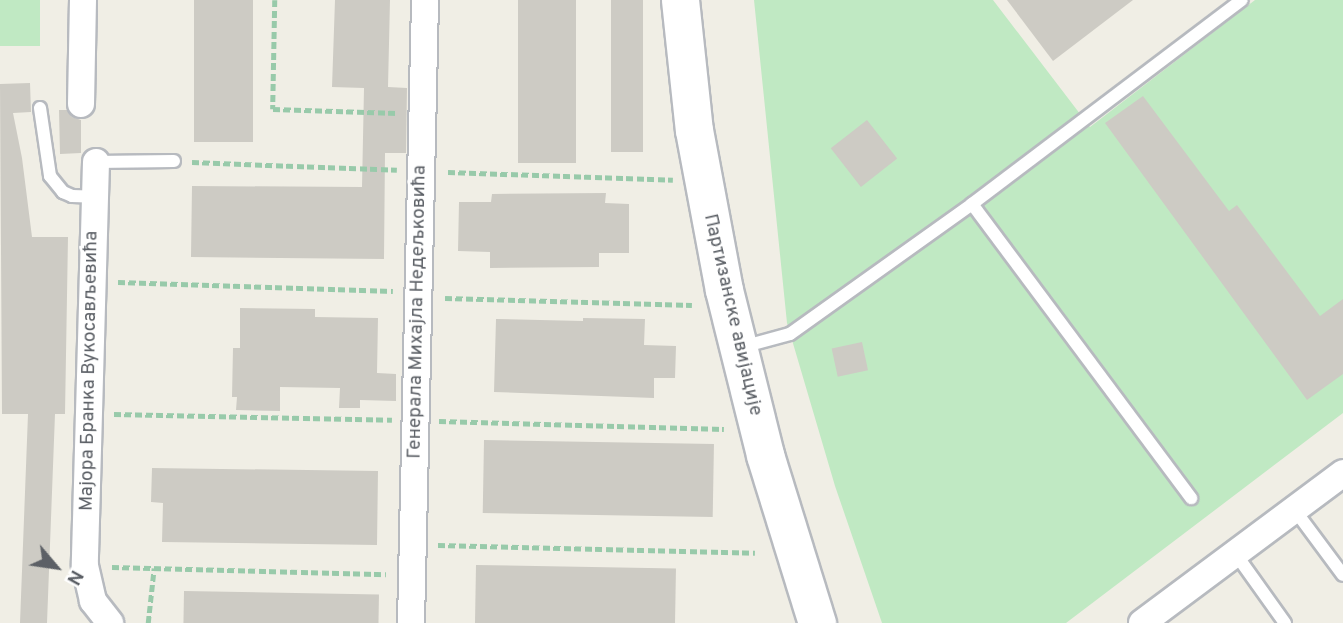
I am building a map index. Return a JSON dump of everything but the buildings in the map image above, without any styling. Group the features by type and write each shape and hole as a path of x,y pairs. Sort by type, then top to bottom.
{"street":[{"path":"81,104 83,0"},
{"name":"Генерала Михајла Недељковића","path":"411,623 425,0"},
{"name":"Партизанске авијације","path":"680,0 687,80 704,187 738,348 765,455 817,623"},
{"name":"Мајора Бранка Вукосављевића","path":"96,162 85,566 93,601 110,623"},
{"path":"1142,623 1343,472"}],"lane":[{"path":"738,348 790,334 972,204 1242,0"},
{"path":"40,108 50,176 63,192 72,196 94,197"},
{"path":"96,162 174,161"},
{"path":"972,204 1191,498"},
{"path":"1294,509 1343,575"},
{"path":"1235,553 1285,623"}],"path":[{"path":"275,0 273,109 422,114"},
{"path":"174,161 669,179 704,187"},
{"path":"92,281 692,305"},
{"path":"89,414 724,429"},
{"path":"413,545 755,553"},
{"path":"85,566 412,575"},
{"path":"148,623 154,568"}],"green space":[{"path":"0,0 40,0 40,46 0,46"},
{"path":"754,0 993,0 1090,127 1255,0 1343,0 1343,413 1066,623 882,623 835,486 787,323"}]}
